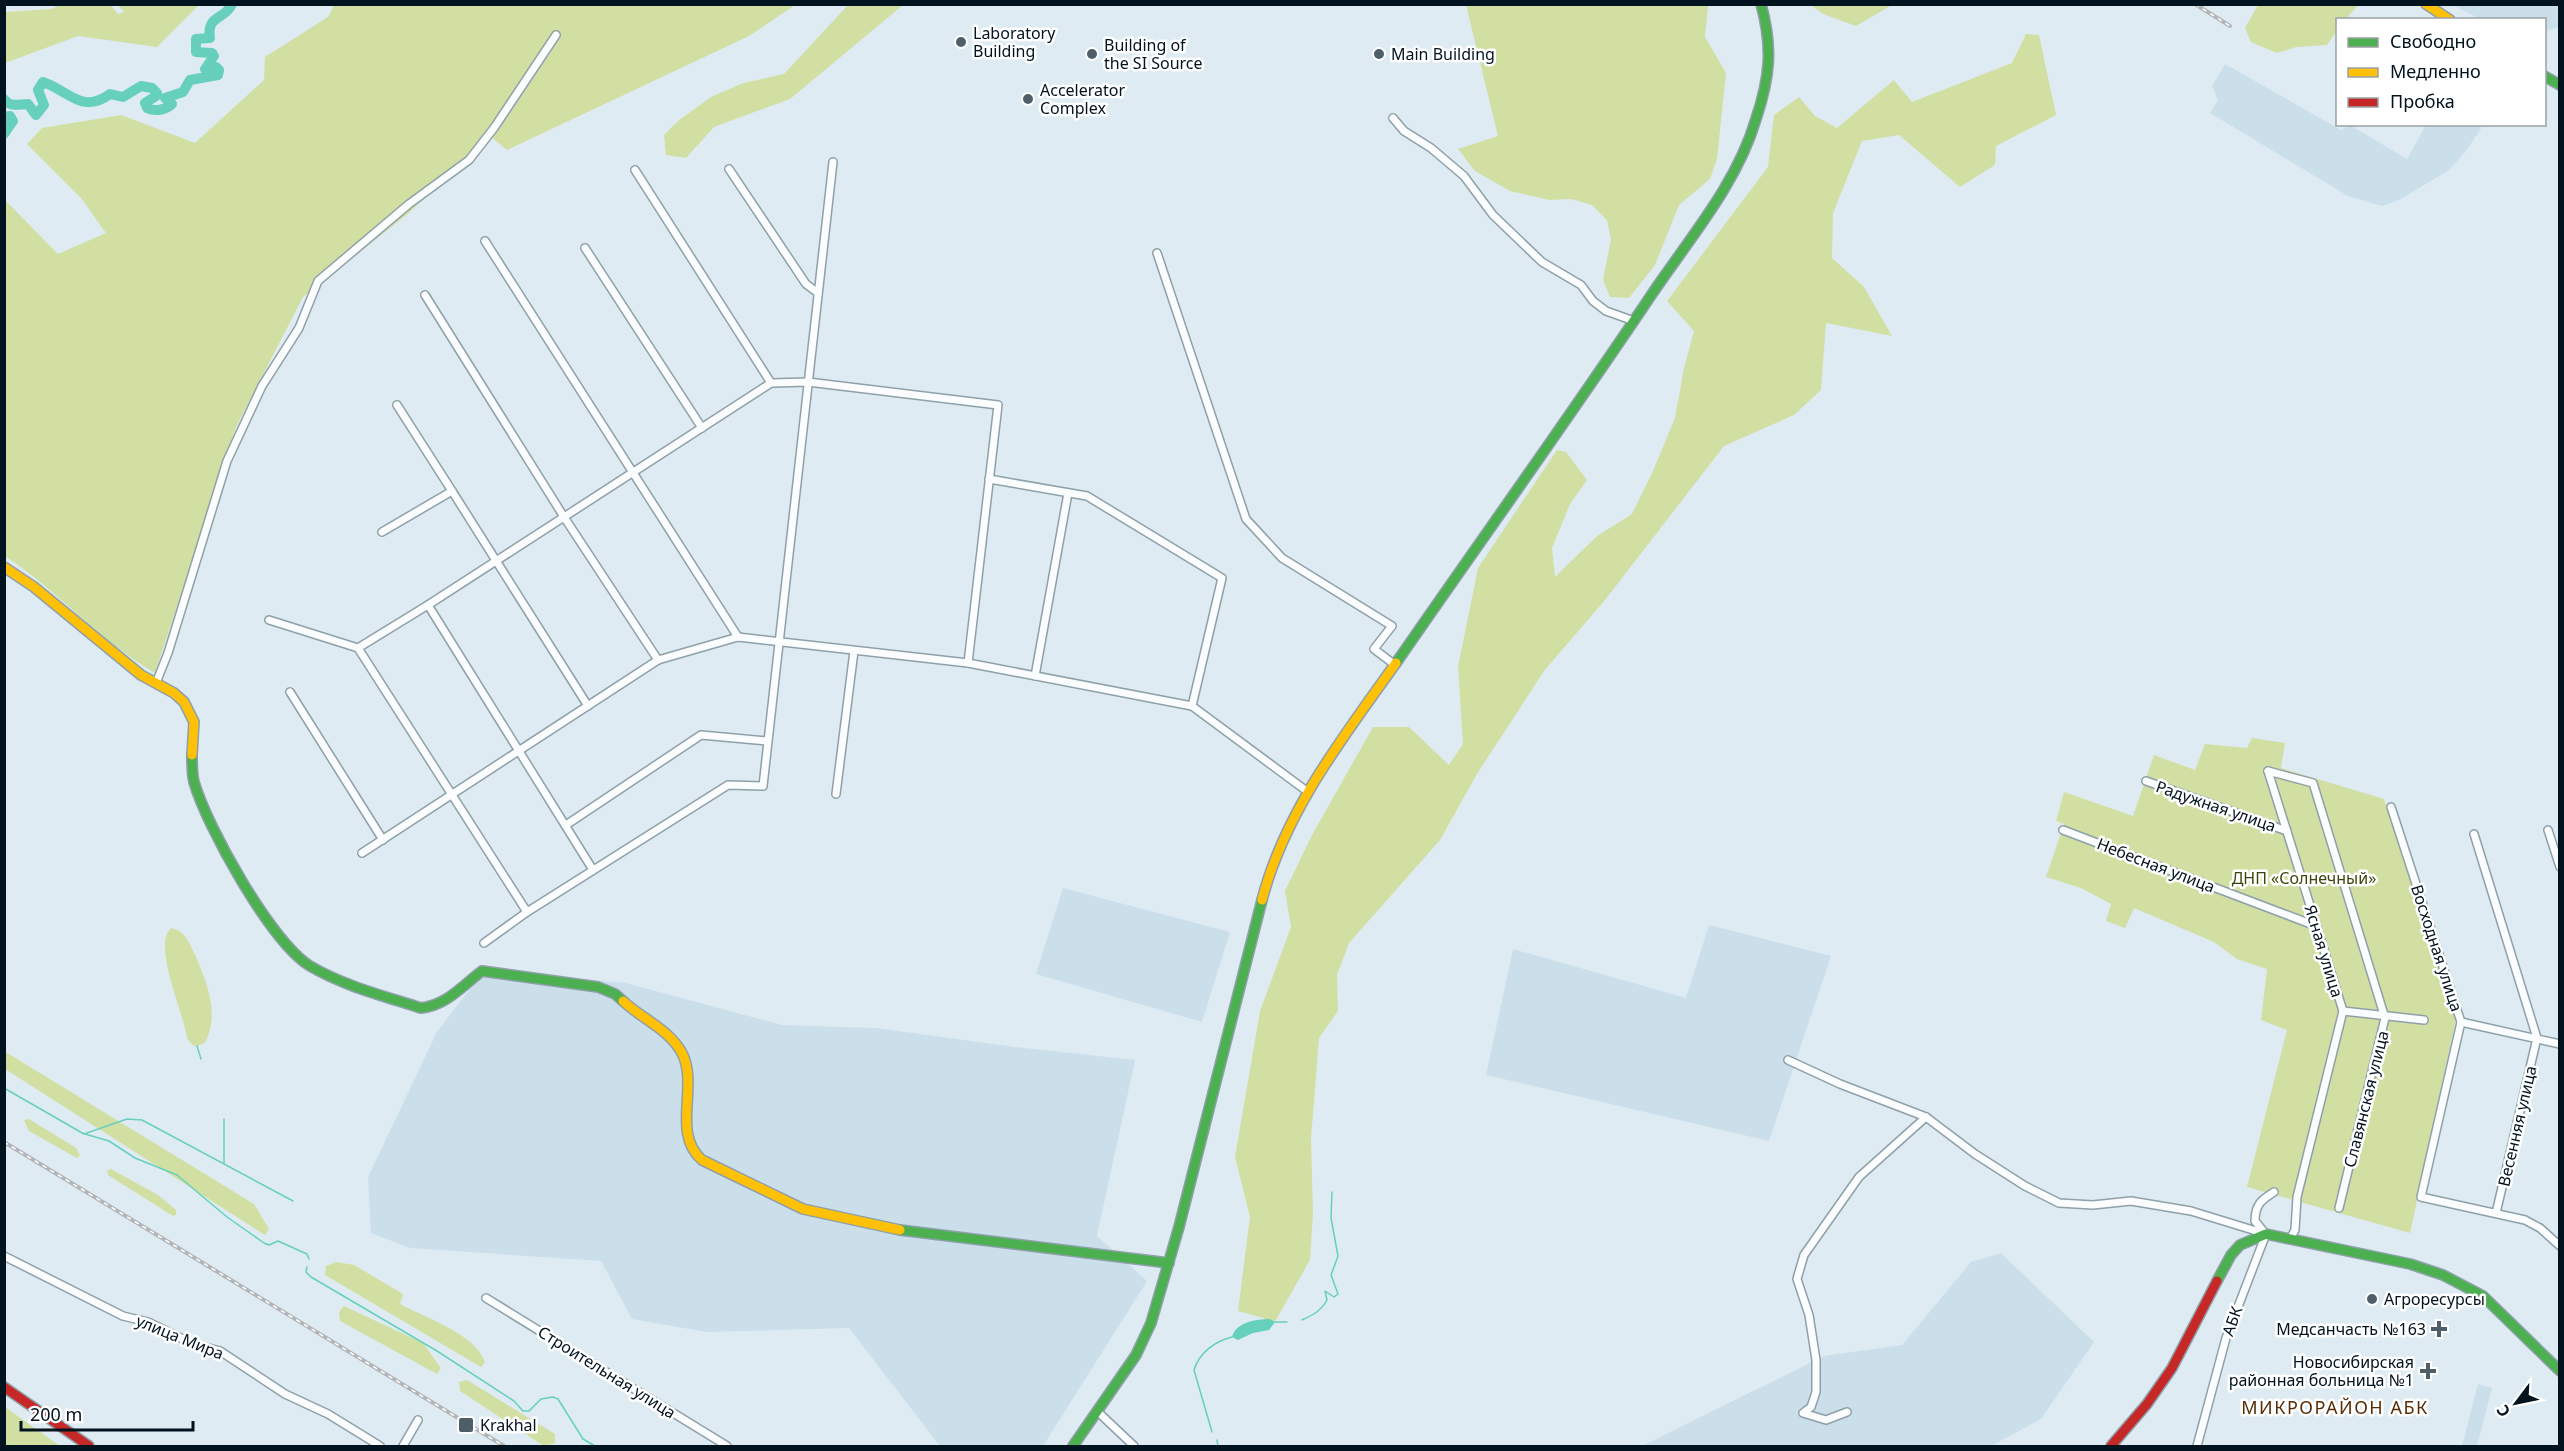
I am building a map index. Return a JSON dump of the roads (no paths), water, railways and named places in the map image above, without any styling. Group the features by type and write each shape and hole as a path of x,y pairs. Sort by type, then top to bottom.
{"street":[{"path":"1073,1446 1136,1355 1146,1335 1169,1263 1264,893 1292,822 1308,792 1395,664 1634,321 1735,171 1747,148 1769,71 1768,30 1761,4"},
{"path":"2426,4 2447,18"},
{"path":"156,683 168,652 226,461 262,386 299,328 318,281 409,204 470,160 494,128 555,35"},
{"path":"2546,77 2559,85"},
{"path":"1393,118 1404,131 1431,148 1464,176 1493,215 1542,262 1581,285 1593,301 1606,311 1634,321"},
{"path":"484,942 527,912 728,785 763,786 777,643 833,162"},
{"path":"729,169 806,284 818,293"},
{"path":"635,170 771,383"},
{"path":"485,241 738,637"},
{"path":"585,248 702,428"},
{"path":"1157,253 1246,519 1282,558 1392,626 1374,649 1395,664"},
{"path":"425,295 564,517 658,660"},
{"path":"358,648 771,383 808,381 998,405 968,663"},
{"path":"397,405 588,706"},
{"path":"990,479 1087,496 1222,578 1192,706"},
{"path":"382,532 452,491"},
{"path":"1035,676 1068,493"},
{"path":"4,567 34,587 127,665 179,697 194,718 192,766 194,781 204,809 230,862 288,948 314,968 334,979 421,1008 431,1008 442,1004 482,971 607,989 670,1037 683,1055 688,1078 687,1133 693,1152 702,1160 753,1187 803,1209 891,1228 1169,1263"},
{"path":"428,605 593,870"},
{"path":"269,620 358,648 527,912"},
{"path":"362,853 658,660 738,637 968,663 1192,706 1308,792"},
{"path":"836,794 854,651"},
{"path":"290,692 383,840"},
{"path":"566,825 701,735 767,741"},
{"name":"Славянская улица","path":"2268,771 2313,783 2385,1017 2339,1208"},
{"name":"Ясная улица","path":"2268,771 2343,1011 2296,1197 2295,1230 2290,1239"},
{"name":"Радужная улица","path":"2146,781 2287,831"},
{"name":"Восходная улица","path":"2391,807 2461,1022 2421,1197 2496,1213"},
{"name":"Небесная улица","path":"2063,830 2316,926"},
{"path":"2548,830 2559,867"},
{"path":"2474,834 2537,1038"},
{"path":"2343,1011 2424,1020"},
{"path":"2461,1022 2559,1044"},
{"name":"Весенняя улица","path":"2496,1213 2537,1038"},
{"path":"1788,1060 1840,1084 1926,1117 1975,1154 2025,1186 2059,1203 2093,1205 2131,1201 2191,1211 2266,1234 2410,1264 2443,1275 2483,1296 2559,1371"},
{"path":"1847,1412 1826,1420 1803,1413 1811,1407 1816,1392 1816,1360 1809,1315 1797,1279 1804,1255 1859,1177 1926,1117"},
{"path":"2266,1234 2257,1226 2255,1208 2261,1200 2274,1192"},
{"path":"2496,1213 2529,1222 2540,1228 2559,1246"},
{"path":"2111,1446 2147,1404 2172,1368 2231,1255 2240,1245 2266,1234"},
{"name":"АБК","path":"2197,1446 2226,1338 2266,1234"},
{"name":"улица Мира","path":"4,1256 123,1316 148,1322 193,1344 220,1351 285,1394 328,1414 380,1446"},
{"name":"Строительная улица","path":"486,1298 727,1446"},
{"path":"4,1387 89,1446"},
{"path":"1098,1412 1134,1446"},
{"path":"403,1446 418,1420"}],"waterway":[{"path":"4,99 12,105 28,104 36,115 44,105 38,90 43,82 83,102 100,100 110,94 123,97 141,86 152,88 157,93 145,103 147,108 157,110 167,108 172,104 165,98 183,92 190,80 218,75 219,70 216,67 207,71 205,69 214,56 212,53 196,52 196,39 210,38 213,21 225,13 232,4"},
{"path":"4,117 10,116 13,121 4,134"},
{"path":"197,1046 201,1059"},
{"path":"4,1088 84,1134 127,1119 142,1120 293,1201"},
{"path":"224,1119 224,1163"},
{"path":"85,1134 109,1141 135,1158 177,1175 227,1217 264,1243 269,1245 278,1241 307,1254 309,1259"},
{"path":"1302,1320 1322,1307 1327,1300 1325,1291 1334,1297 1338,1294 1331,1275 1338,1256 1331,1218 1332,1192"},
{"path":"307,1267 306,1272 311,1277 437,1351 514,1401 523,1411 529,1411 541,1399 553,1397 558,1399 583,1439 595,1446"},
{"path":"1275,1322 1287,1322"},
{"path":"1212,1432 1194,1370 1208,1349 1232,1337"},
{"path":"1217,1440 1218,1446"}],"railway":[{"path":"2195,4 2230,26"},
{"path":"4,1142 504,1446"}],"place":[{"name":"Laboratory Building","path":"961,42"},
{"name":"Building of the SI Source","path":"1092,54"},
{"name":"Main Building","path":"1379,54"},
{"name":"Accelerator Complex","path":"1028,99"},
{"name":"Агроресурсы","path":"2372,1299"},
{"name":"Медсанчасть №163","path":"2439,1329"},
{"name":"Новосибирская районная больница №1","path":"2428,1371"},
{"name":"Krakhal","path":"466,1425"}],"district":[{"name":"МИКРОРАЙОН АБК","path":"2335,1407"}],"park label":[{"name":"ДНП «Солнечный»","path":"2304,878"}]}
